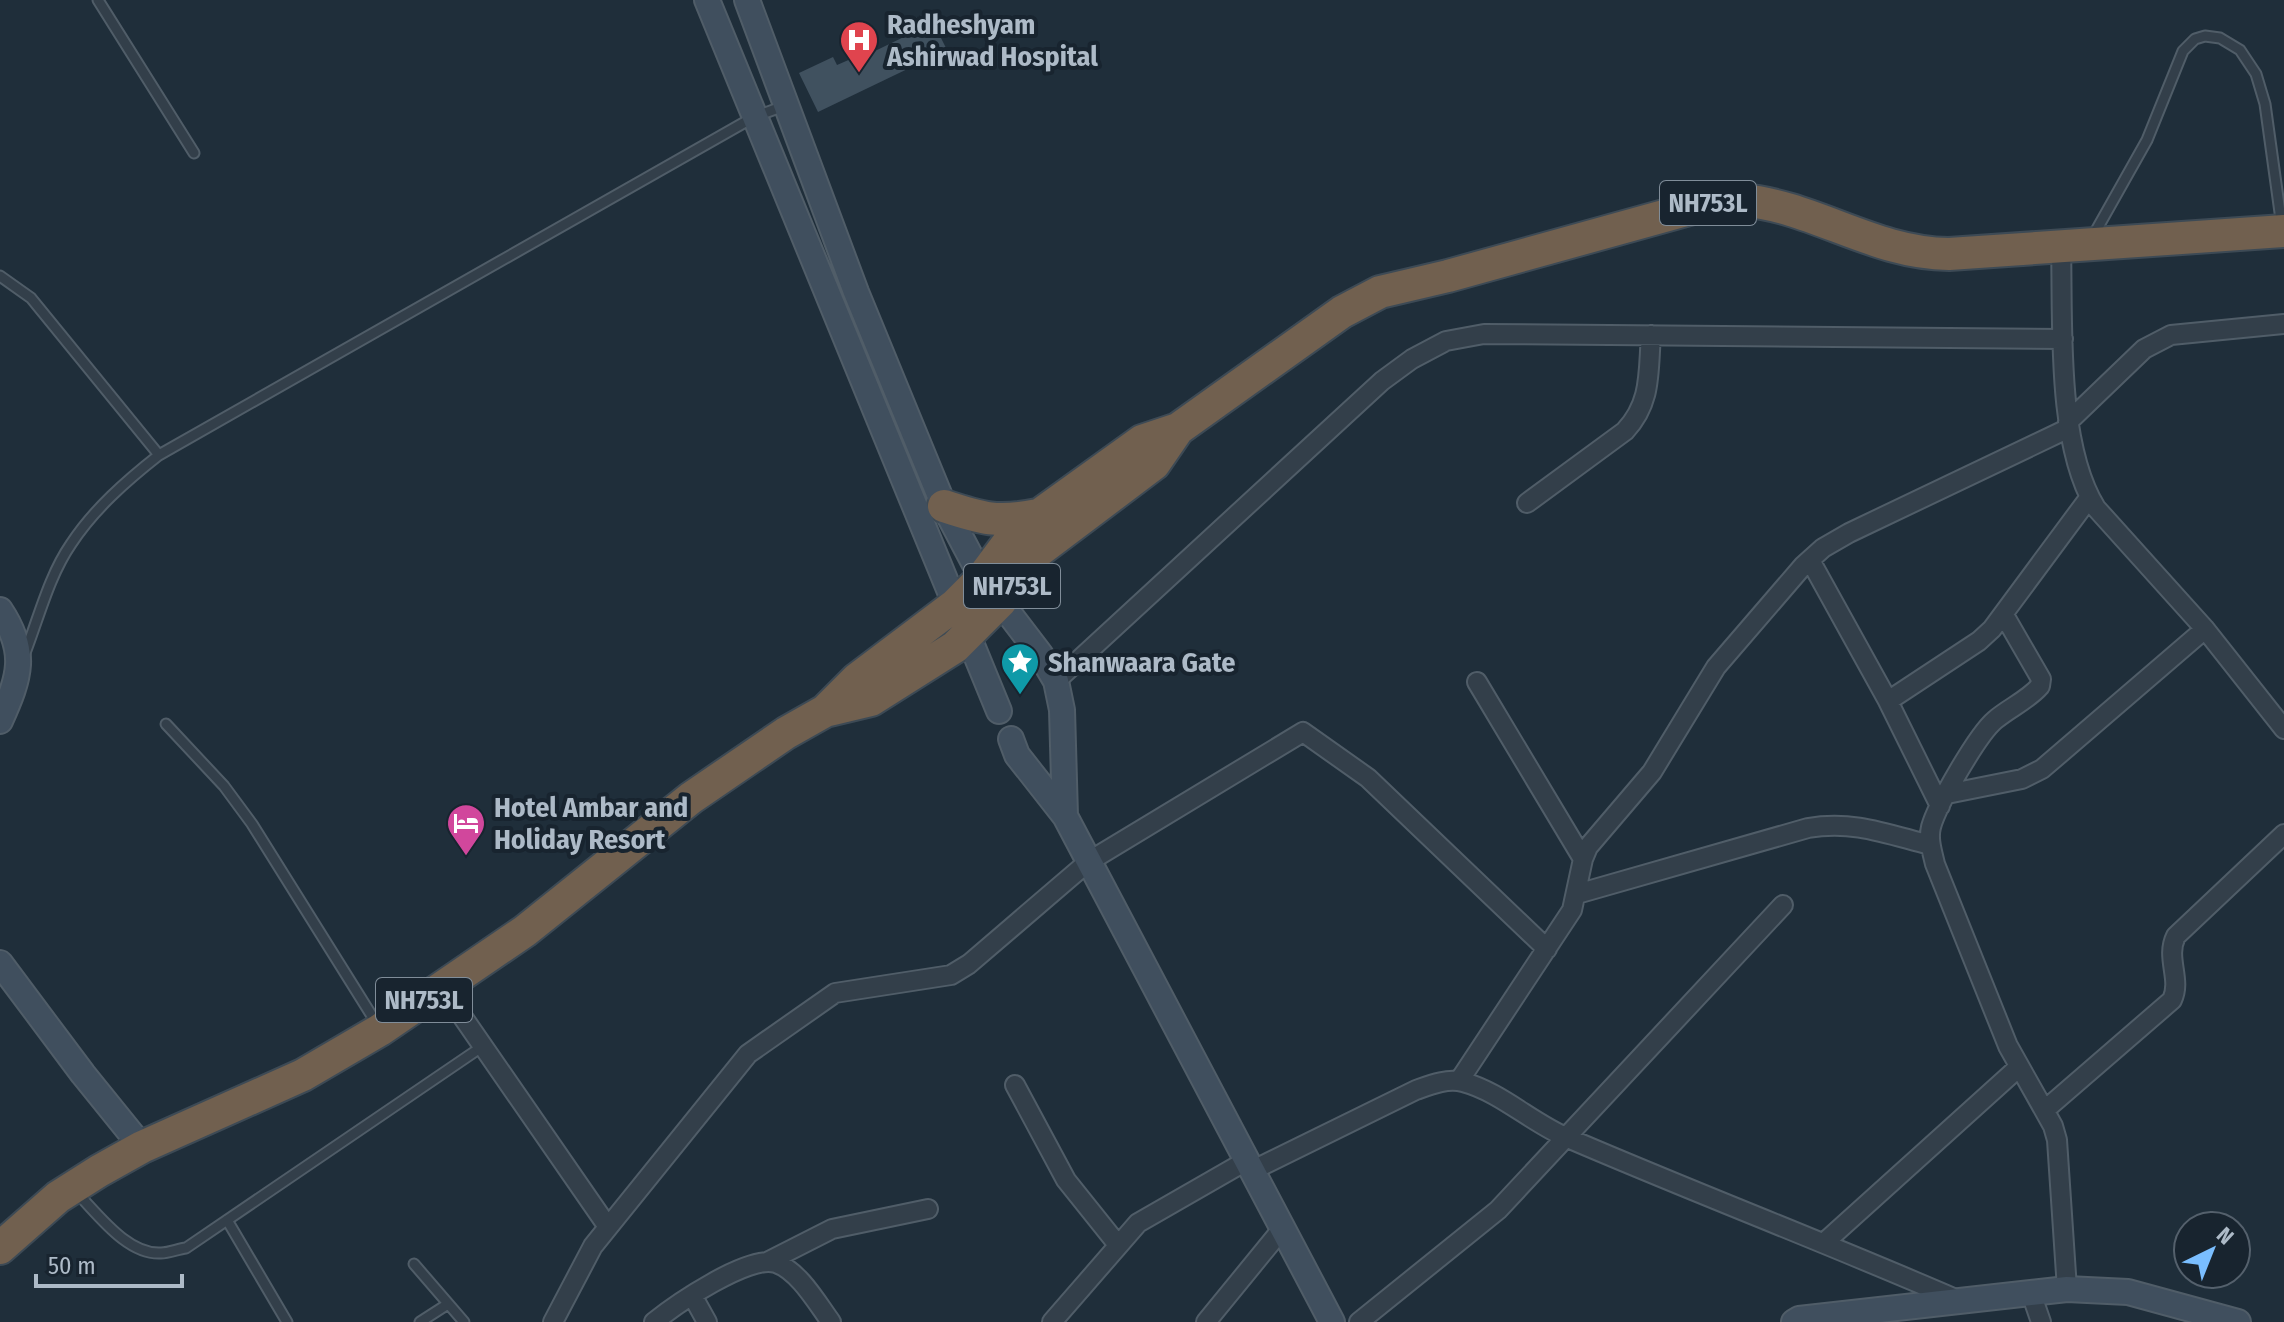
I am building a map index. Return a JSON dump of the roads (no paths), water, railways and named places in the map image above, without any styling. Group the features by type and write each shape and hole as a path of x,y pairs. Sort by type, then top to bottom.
{"highway":[{"name":"NH753L","path":"825,711 871,700 955,647 968,635 1017,531 1142,441 1178,429 1342,312 1380,292 1711,203 1740,199 1784,208 1892,247 1921,253 2283,231"},
{"name":"NH753L","path":"0,1248 72,1188 142,1147 303,1075 380,1030 525,931 691,798 786,733 825,711 857,679 955,605 991,590 1154,464 1178,429"},
{"path":"944,506 979,518 1004,521 1040,515"}],"main road":[{"path":"707,0 999,711"},
{"path":"747,0 856,292 944,506 991,590 1040,654 1056,681 1062,710 1065,816"},
{"path":"0,610 17,643 19,672 0,721"},
{"path":"1011,739 1017,755 1065,816 1332,1322"},
{"path":"0,963 142,1147"},
{"path":"1798,1321 2067,1289 2128,1292 2238,1322"}],"street":[{"path":"2075,244 2063,339 2068,425 2077,470 2089,498 2205,629 2284,729"},
{"path":"1459,1081 1572,910 1588,847 1652,772 1716,667 1810,560 1849,533 2068,425 2144,349 2171,335 2284,324"},
{"path":"1056,681 1382,381 1412,359 1446,341 1484,334 2063,339"},
{"path":"1527,503 1625,431 1636,419 1647,391 1651,335"},
{"path":"1888,701 1979,641 2004,615 2089,498"},
{"path":"1810,560 1944,800"},
{"path":"2004,615 2041,679 2040,686 1989,726 1944,800 1931,828 1930,845 1946,892 2019,1067 2046,1109 2057,1140 2067,1289"},
{"path":"1944,800 2022,779 2042,769 2205,629"},
{"path":"1477,682 1583,859"},
{"path":"553,1322 593,1246 748,1054 835,993 951,975 960,970 1088,862 1303,732 1368,778 1547,949"},
{"path":"1577,894 1833,823 1930,845"},
{"path":"2046,1109 2172,1000 2176,984 2170,958 2176,936 2284,834"},
{"path":"1359,1322 1488,1220 1783,905"},
{"path":"442,987 608,1227"},
{"path":"1825,1242 2019,1067"},
{"path":"1052,1322 1144,1219 1249,1166 1416,1090 1439,1082 1459,1081 1477,1087 1566,1138 1825,1242 1960,1301"},
{"path":"1015,1085 1066,1180 1118,1245"},
{"path":"654,1322 719,1279 767,1262 832,1229 928,1209"},
{"path":"1206,1322 1282,1229"},
{"path":"767,1262 778,1264 790,1272 831,1322"},
{"path":"2031,1293 2041,1322"},
{"path":"692,1295 707,1322"}],"lane":[{"path":"98,0 194,153"},
{"path":"2075,244 2147,140 2183,51 2195,39 2205,36 2220,38 2240,50 2256,74 2265,104 2283,231"},
{"path":"19,672 51,582 70,544 96,511 124,483 159,455 754,117 786,105"},
{"path":"0,276 31,298 159,455"},
{"path":"166,724 224,786 252,824 380,1030"},
{"path":"72,1188 131,1245 161,1253 186,1248 483,1046"},
{"path":"227,1220 287,1322"},
{"path":"414,1264 464,1322"},
{"path":"420,1322 448,1304"}],"place":[{"name":"Radheshyam Ashirwad Hospital","path":"859,74"},
{"name":"Shanwaara Gate","path":"1020,696"},
{"name":"Hotel Ambar and Holiday Resort","path":"466,857"}]}
